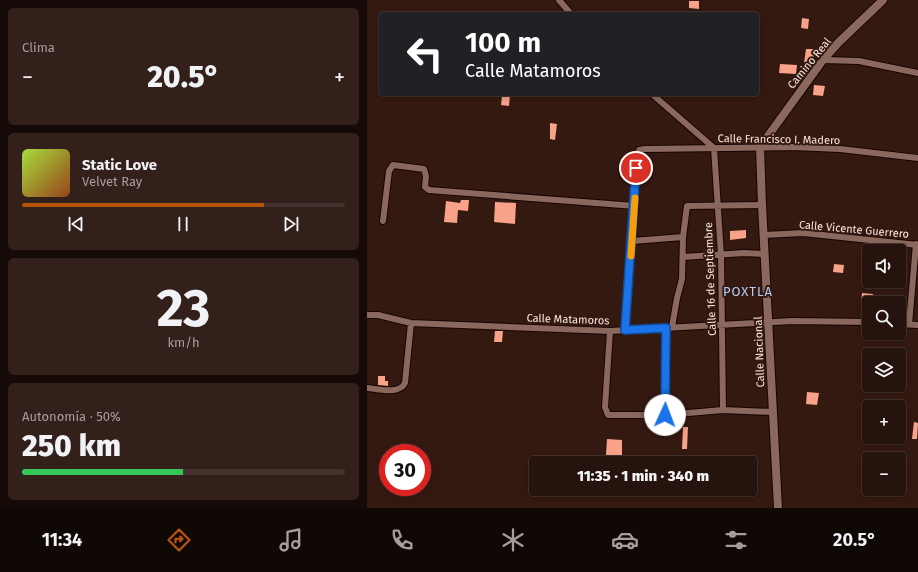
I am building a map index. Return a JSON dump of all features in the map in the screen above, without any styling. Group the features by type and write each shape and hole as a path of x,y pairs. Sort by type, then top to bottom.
{"street":[{"path":"559,0 569,12"},
{"name":"Camino Real","path":"761,147 823,60 838,43 883,0"},
{"path":"823,60 859,61 918,73"},
{"path":"654,96 714,148"},
{"name":"Calle Francisco I. Madero","path":"635,206 637,156 639,150 761,147 840,149 918,158"},
{"name":"Calle Nacional","path":"761,147 762,205 778,508"},
{"name":"Calle 16 de Septiembre","path":"714,148 721,255 723,410"},
{"path":"383,221 389,168 393,165 424,169 426,176 425,187 429,190 635,206 625,330"},
{"path":"665,415 669,328 682,279 683,237 687,206 762,205"},
{"name":"Calle Vicente Guerrero","path":"764,235 803,233 917,244"},
{"path":"632,241 683,237"},
{"path":"917,244 909,324 918,325"},
{"path":"683,257 765,254"},
{"name":"Calle Matamoros","path":"367,314 378,315 411,323 610,331 817,320 862,322"},
{"path":"367,388 398,390 403,387 405,383 411,323"},
{"path":"610,331 605,407 606,412 611,416 665,415 723,410 773,412"}],"building":[{"path":"689,1 699,1 699,9 689,8"},
{"path":"802,18 809,19 808,29 801,28"},
{"path":"806,49 814,49 813,64 804,63"},
{"path":"780,64 797,65 796,74 779,73"},
{"path":"814,85 825,86 823,96 813,95"},
{"path":"502,96 510,96 509,106 501,105"},
{"path":"550,123 557,124 555,140 550,139"},
{"path":"461,200 469,200 468,211 458,210 457,223 444,222 446,201 460,203"},
{"path":"495,202 516,203 515,224 494,222"},
{"path":"746,230 746,238 730,240 730,231"},
{"path":"834,264 844,265 843,273 833,272"},
{"path":"862,293 873,294 873,296 862,296 861,303"},
{"path":"495,331 503,331 502,342 494,342"},
{"path":"378,376 385,376 385,381 388,381 388,386 378,385"},
{"path":"807,392 819,393 817,405 806,404"},
{"path":"914,422 918,423 917,439 912,439"},
{"path":"683,427 688,427 687,449 682,449"},
{"path":"607,439 622,440 622,455 606,455"}],"slow traffic":[{"path":"631,256 635,198"}],"district":[{"name":"POXTLA","path":"748,291"}],"route":[{"path":"636,168 634,218 625,330 666,328 667,368 665,415"}]}
